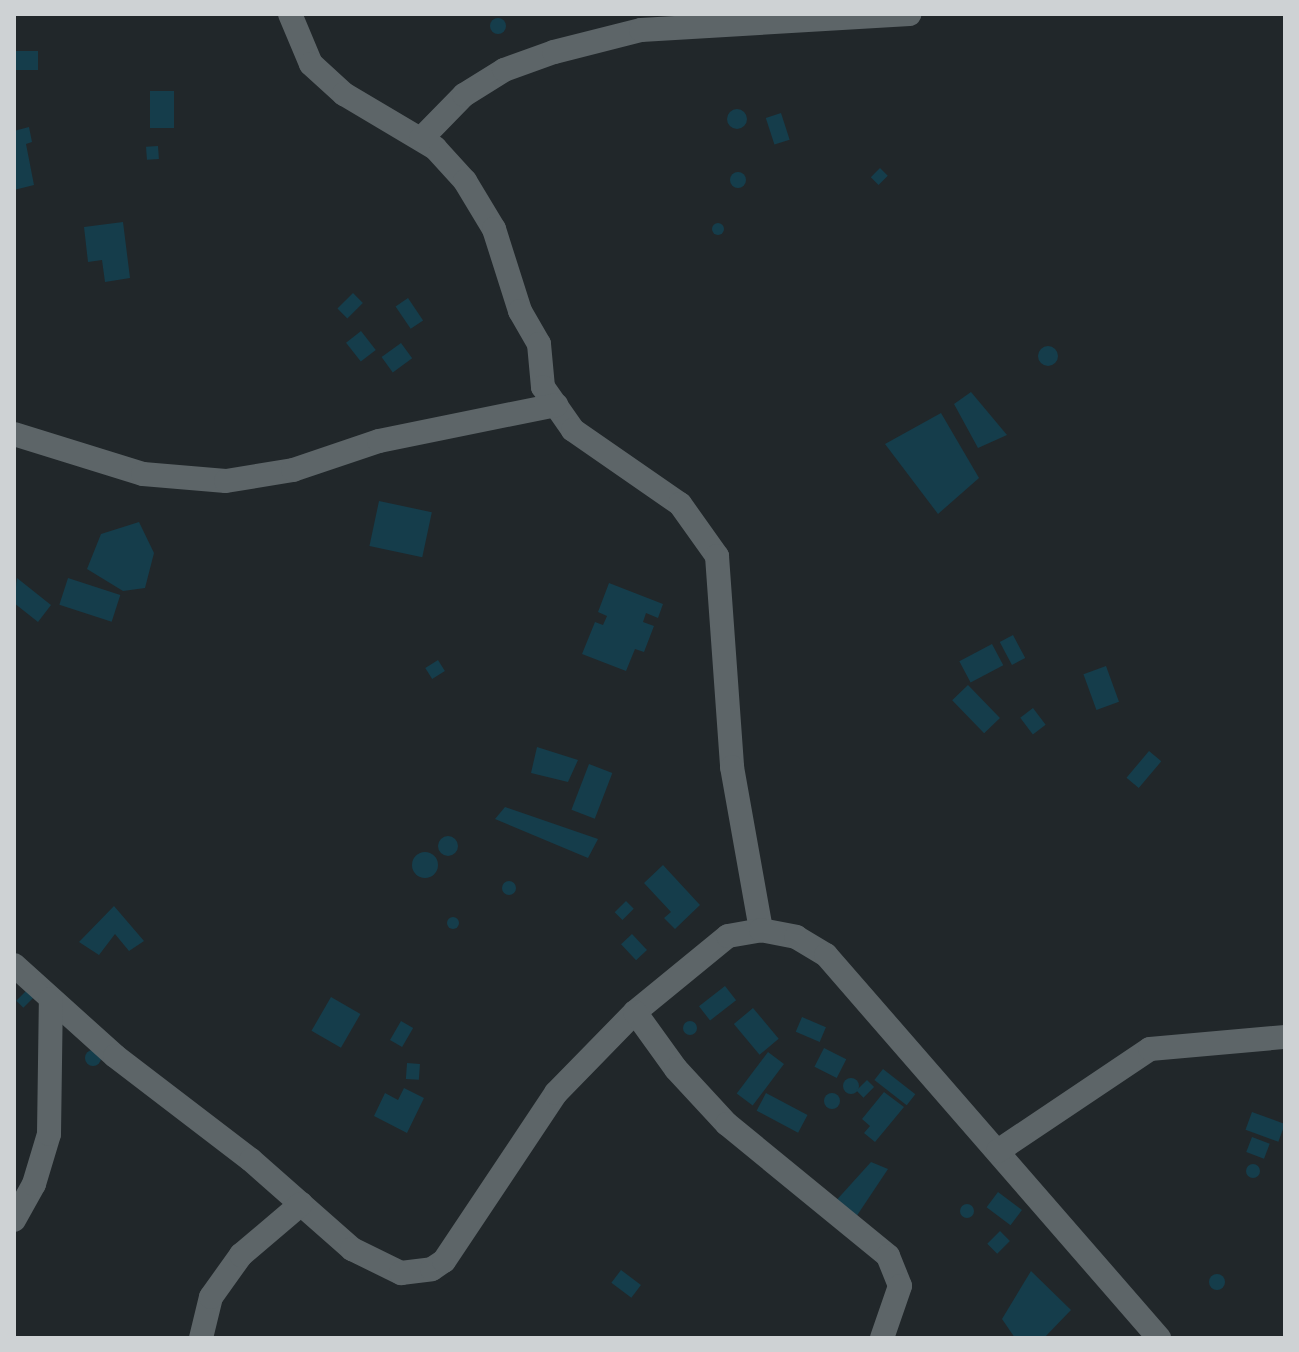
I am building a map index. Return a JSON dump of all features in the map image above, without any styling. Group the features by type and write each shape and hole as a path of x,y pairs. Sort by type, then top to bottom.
{"street":[{"path":"290,14 311,64 344,94 421,139 465,181 494,229 520,311 539,344 543,387 573,430 680,504 717,556 732,767 761,930"},
{"path":"421,139 464,95 504,70 554,52 641,30 910,14"},
{"path":"14,434 143,474 226,481 293,470 379,441 556,405"},
{"path":"14,965 115,1056 301,1204 352,1249 401,1273 432,1269 469,1228 556,1093 635,1012 728,936 761,930 796,937 826,955 1159,1338"},
{"path":"14,1220 34,1184 49,1134 51,999"},
{"path":"635,1012 676,1069 727,1124 888,1256 900,1286 882,1338"},
{"path":"998,1151 1150,1049 1285,1037"},
{"path":"201,1338 211,1297 241,1255 301,1204"}],"building":[{"path":"498,18 504,20 504,32 498,34 492,32 490,26 492,20"},
{"path":"14,51 38,51 38,70 14,70"},
{"path":"150,91 174,91 174,128 150,128"},
{"path":"733,109 741,109 747,119 741,129 733,129 727,123 727,115"},
{"path":"781,113 790,140 774,145 766,118"},
{"path":"29,127 32,142 26,144 34,185 14,190 14,131"},
{"path":"158,146 159,159 147,160 146,147"},
{"path":"880,168 888,176 879,185 871,177"},
{"path":"738,172 744,174 744,186 738,188 732,186 730,180 732,174"},
{"path":"123,222 130,278 105,282 102,260 88,262 84,227"},
{"path":"718,223 724,229 718,235 712,229"},
{"path":"353,293 363,303 347,318 337,309"},
{"path":"408,298 423,320 411,329 396,306"},
{"path":"361,331 376,350 361,362 346,343"},
{"path":"401,343 412,358 393,372 382,357"},
{"path":"1048,346 1055,349 1058,356 1055,363 1048,366 1041,363 1038,356 1041,349"},
{"path":"971,392 1007,435 978,448 954,404"},
{"path":"941,413 979,478 938,514 885,444"},
{"path":"379,501 432,512 422,557 369,546"},
{"path":"139,522 154,553 145,588 123,591 87,569 101,534"},
{"path":"17,578 51,605 38,622 14,603"},
{"path":"68,578 120,595 112,622 59,605"},
{"path":"609,583 663,604 658,618 646,613 643,622 654,626 644,652 635,649 626,671 582,654 595,622 603,625 607,616 598,612"},
{"path":"1013,635 1025,658 1012,665 1000,642"},
{"path":"992,644 1003,665 971,683 959,661"},
{"path":"438,660 445,671 432,679 425,668"},
{"path":"1106,666 1119,702 1096,710 1083,674"},
{"path":"968,685 1000,718 984,733 952,700"},
{"path":"1033,708 1046,725 1033,734 1020,718"},
{"path":"537,747 578,760 568,782 531,773"},
{"path":"1149,751 1161,761 1139,788 1127,778"},
{"path":"589,764 612,773 595,819 571,810"},
{"path":"505,807 598,839 588,858 495,819"},
{"path":"448,836 455,839 458,846 455,853 448,856 441,853 438,846 441,839"},
{"path":"425,852 434,856 438,865 434,874 425,878 416,874 412,865 416,856"},
{"path":"663,865 700,905 675,929 664,918 671,912 644,883"},
{"path":"509,881 516,888 509,895 502,888"},
{"path":"626,901 634,909 622,920 615,912"},
{"path":"114,906 144,941 129,951 115,934 99,955 79,942"},
{"path":"448,918 458,918 458,928 448,928"},
{"path":"632,934 647,950 636,960 621,944"},
{"path":"725,986 736,1000 710,1021 699,1006"},
{"path":"29,988 36,995 23,1008 16,1001"},
{"path":"331,997 360,1014 341,1048 312,1031"},
{"path":"753,1008 779,1039 760,1055 734,1024"},
{"path":"802,1017 826,1027 820,1042 796,1032"},
{"path":"401,1021 413,1028 402,1047 390,1040"},
{"path":"690,1021 697,1028 690,1035 683,1028"},
{"path":"824,1048 846,1059 837,1078 814,1067"},
{"path":"93,1050 99,1052 99,1064 93,1066 87,1064 85,1058 87,1052"},
{"path":"768,1052 784,1064 753,1106 737,1094"},
{"path":"407,1063 420,1064 419,1080 406,1079"},
{"path":"883,1069 915,1094 907,1105 874,1080"},
{"path":"851,1078 859,1086 851,1094 843,1086"},
{"path":"867,1080 874,1087 863,1098 856,1091"},
{"path":"404,1088 424,1098 407,1133 374,1116 385,1093 398,1100"},
{"path":"884,1092 904,1107 875,1142 864,1133 870,1126 862,1119"},
{"path":"766,1093 807,1115 798,1133 757,1111"},
{"path":"829,1093 835,1093 840,1101 838,1107 829,1109 824,1104 824,1098"},
{"path":"1252,1112 1285,1124 1278,1142 1246,1130"},
{"path":"1252,1137 1270,1144 1264,1159 1246,1152"},
{"path":"871,1162 888,1169 856,1217 833,1204"},
{"path":"1253,1164 1260,1171 1253,1178 1246,1171"},
{"path":"998,1192 1022,1210 1011,1225 987,1207"},
{"path":"967,1204 974,1211 967,1218 960,1211"},
{"path":"1000,1231 1010,1241 997,1254 987,1244"},
{"path":"621,1270 641,1285 631,1298 611,1283"},
{"path":"1031,1271 1071,1310 1044,1338 1015,1338 1002,1319"},
{"path":"1217,1274 1223,1276 1223,1288 1217,1290 1211,1288 1209,1282 1211,1276"}]}
